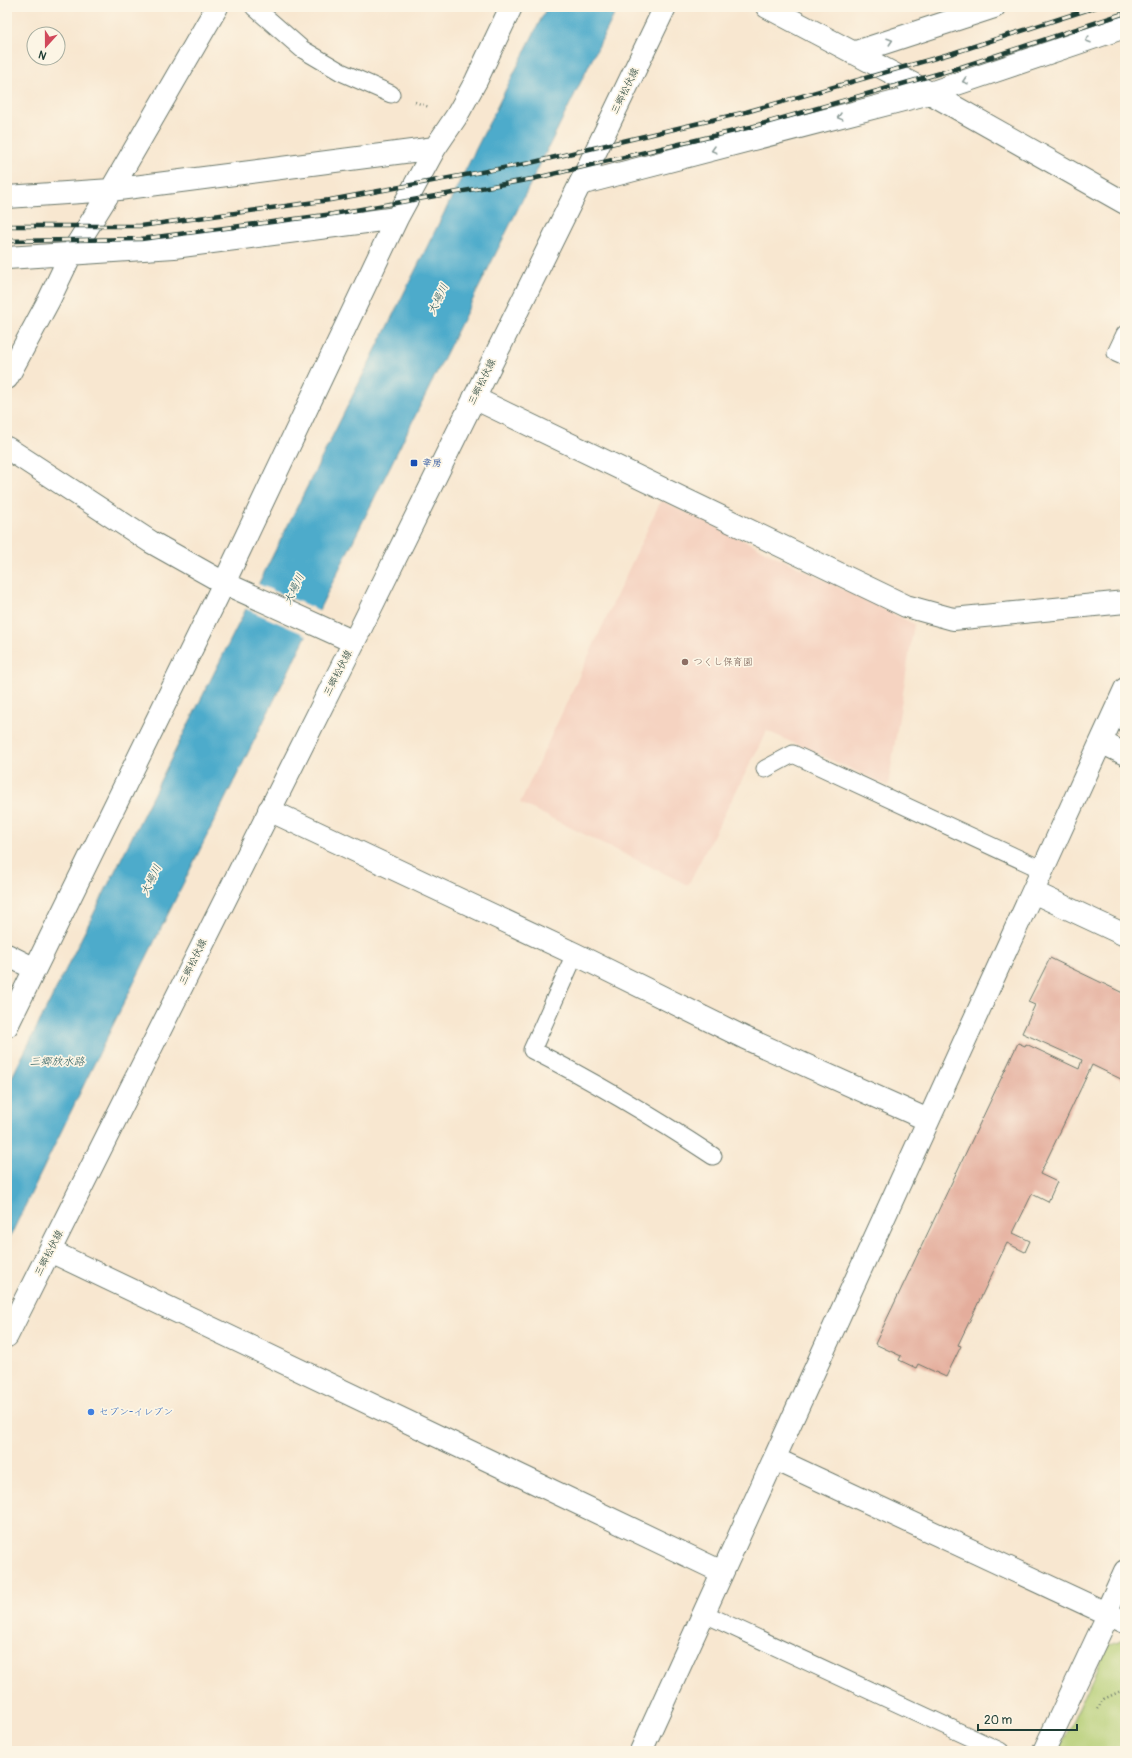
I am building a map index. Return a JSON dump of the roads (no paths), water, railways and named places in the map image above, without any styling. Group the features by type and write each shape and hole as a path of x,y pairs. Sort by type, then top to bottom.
{"street":[{"path":"7,378 49,300 71,254 111,190 216,7"},
{"path":"7,1026 35,968 233,587 397,218 435,148 456,117 511,7"},
{"name":"三郷松伏線","path":"7,1336 354,642 580,184 665,7"},
{"path":"768,7 930,93 1125,203"},
{"path":"853,53 994,7"},
{"path":"580,184 930,93 1125,27"},
{"path":"7,197 111,190 435,148"},
{"path":"7,258 174,247 397,218"},
{"path":"474,398 906,606 953,619 1125,602"},
{"path":"7,448 151,542 233,587 354,642"},
{"path":"641,1751 928,1120 1034,892 1125,689"},
{"path":"1101,742 1125,754"},
{"path":"269,810 574,954 745,1038 928,1120"},
{"path":"1034,892 1125,936"},
{"path":"7,955 35,968"},
{"path":"50,1251 722,1572"},
{"path":"775,1459 1113,1617"},
{"path":"1044,1751 1113,1617 1125,1571"}],"lane":[{"path":"254,7 302,49 341,72 391,94"},
{"path":"1125,334 1116,353 1125,357"},
{"path":"765,769 793,754 1043,870"},
{"path":"574,954 532,1050 583,1076 643,1110 712,1156"},
{"path":"703,1613 1000,1751"}],"water":[{"name":"三郷放水路","path":"547,7 618,7 110,1031 7,1243 7,1087"}],"railway":[{"path":"7,226 140,226 330,200 530,163 746,112 953,53 1096,7"},
{"path":"7,241 141,239 333,214 532,179 751,127 958,68 1125,13"}],"place":[{"name":"幸房","path":"414,463"},
{"name":"つくし保育園","path":"685,662"},
{"name":"セブン-イレブン","path":"91,1412"}],"water label":[{"name":"大場川","path":"438,299"},
{"name":"大場川","path":"294,589"},
{"name":"大場川","path":"151,880"}]}
